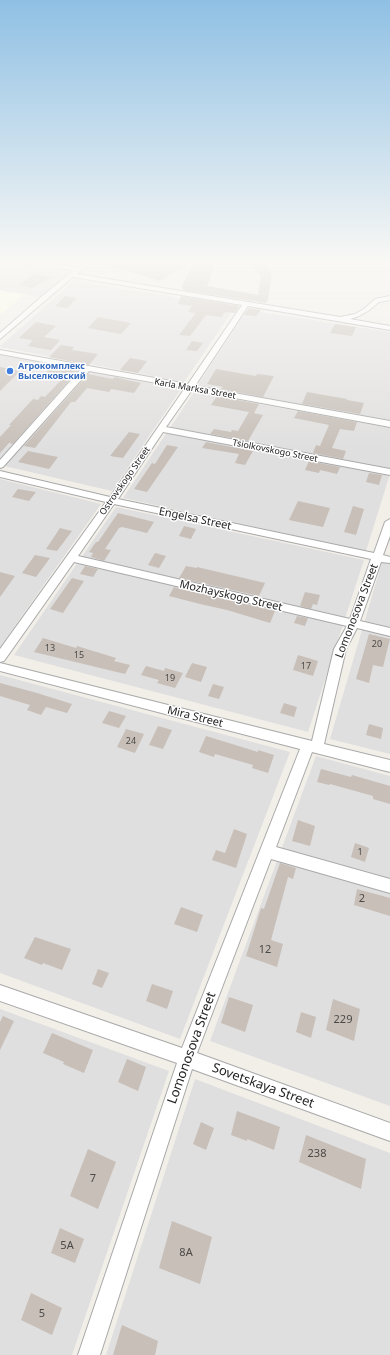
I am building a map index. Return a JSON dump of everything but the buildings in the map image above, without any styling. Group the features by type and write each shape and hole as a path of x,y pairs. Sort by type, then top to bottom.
{"street":[{"path":"0,337 13,325"},
{"name":"Ostrovskogo Street","path":"0,658 112,501 232,325"},
{"path":"370,325 390,328"},
{"name":"Karla Marksa Street","path":"0,352 390,424"},
{"path":"0,465 86,368"},
{"name":"Tsiolkovskogo Street","path":"161,429 390,472"},
{"name":"Engelsa Street","path":"0,474 112,501 390,560"},
{"name":"Lomonosova Street","path":"89,1355 187,1058 267,851 313,746 340,649 353,625 390,522"},
{"name":"Mozhayskogo Street","path":"72,558 353,625 390,632"},
{"name":"Mira Street","path":"0,668 390,766"},
{"path":"267,851 390,886"},
{"name":"Sovetskaya Street","path":"0,993 187,1058 390,1132"}],"shaded area":[{"path":"24,325 223,325 184,382 0,346"},
{"path":"237,325 346,325 390,332 390,420 197,386"},
{"path":"0,355 181,389 112,491 0,465"},
{"path":"194,392 390,428 390,474 366,551 123,498"},
{"path":"0,479 101,504 0,647"},
{"path":"116,507 364,560 308,732 14,655"},
{"path":"382,562 390,564 390,754 330,739"},
{"path":"0,675 290,752 180,1039 0,973"},
{"path":"316,756 390,776 390,1106 210,1041"},
{"path":"0,1009 169,1071 72,1355 0,1355"},
{"path":"195,1079 390,1153 390,1355 106,1355"}],"place":[{"name":"Агрокомплекс Выселковский","path":"10,371"}]}
